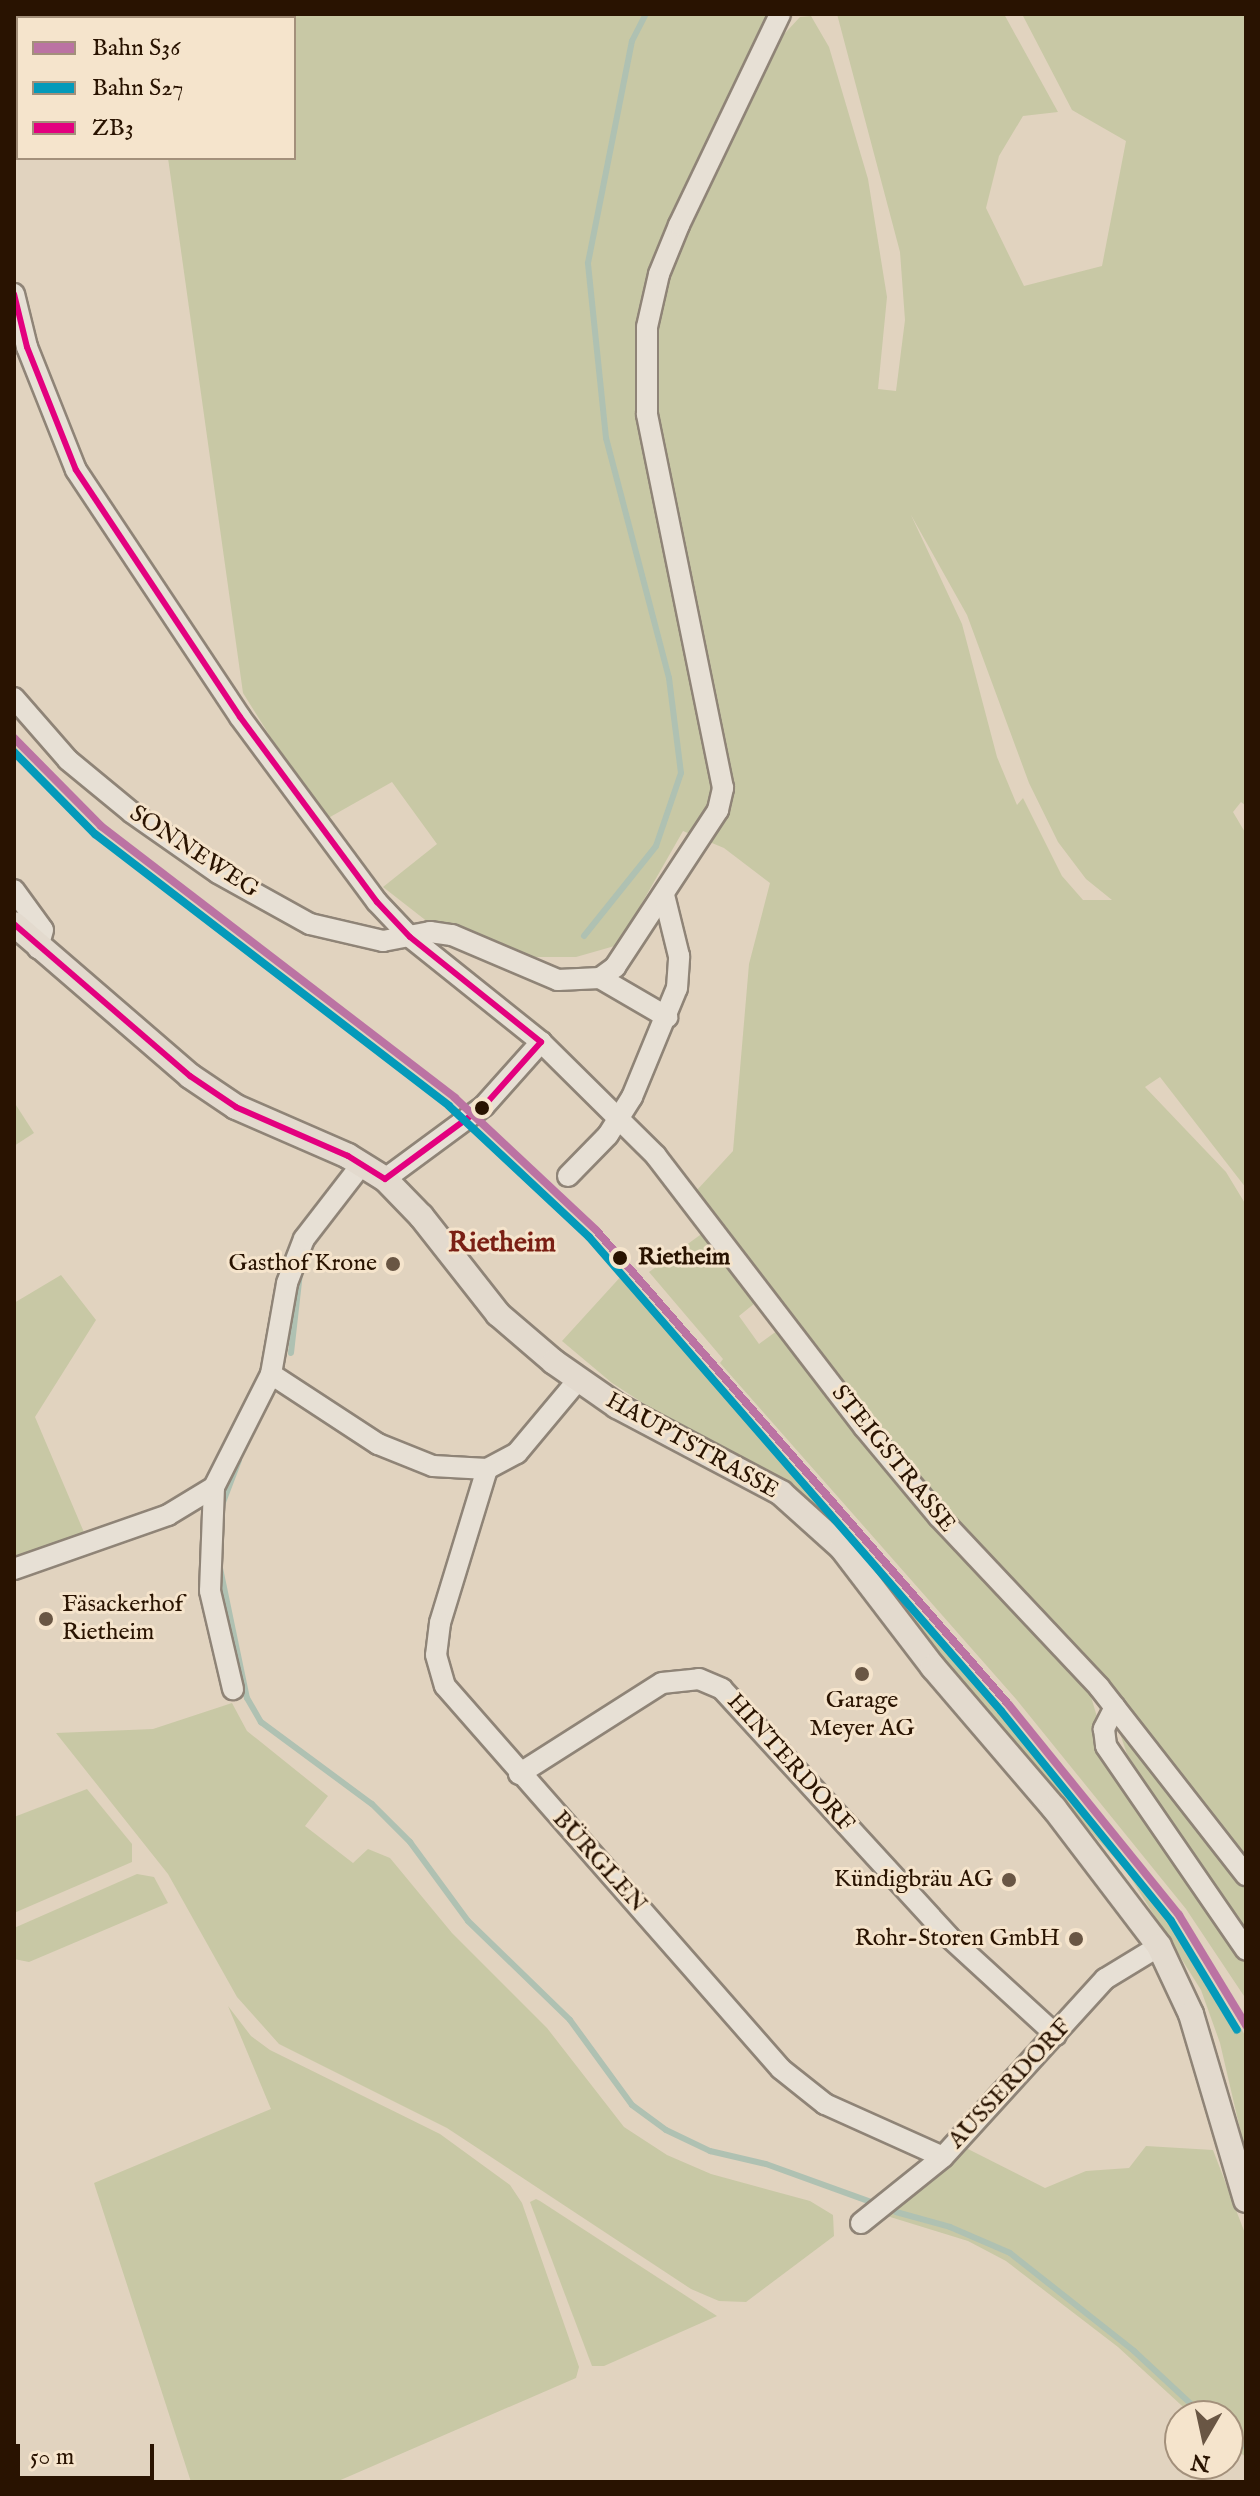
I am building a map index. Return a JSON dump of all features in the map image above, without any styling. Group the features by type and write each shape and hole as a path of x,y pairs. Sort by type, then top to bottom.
{"main road":[{"name":"HAUPTSTRASSE","path":"14,924 38,948 212,1091 362,1164 385,1179 421,1216 498,1314 578,1380 653,1427 781,1493 815,1521 1054,1808 1159,1946 1191,2014 1246,2200"}],"street":[{"path":"667,1017 600,978 626,954 718,810 723,788 647,414 647,327 659,274 679,225 780,14"},
{"name":"STEIGSTRASSE","path":"14,294 27,347 76,470 240,717 377,902 410,937 541,1042 683,1187 939,1517 1115,1707 1246,1875"},
{"name":"SONNEWEG","path":"14,698 68,760 218,873 310,924 359,938 410,937 430,932 452,935 558,980 600,978"},
{"path":"14,890 43,930 38,948"},
{"path":"568,1176 619,1119 667,1017 681,970 664,895"},
{"path":"385,1179 484,1106 541,1042"},
{"path":"233,1689 210,1591 214,1487 271,1374 287,1283 304,1239 362,1164"},
{"path":"271,1374 378,1444 433,1466 487,1469 517,1453 578,1380"},
{"name":"BÜRGLEN","path":"487,1469 440,1623 436,1655 445,1686 461,1710 781,2069 825,2104 943,2157"},
{"path":"14,1569 168,1515 214,1487"},
{"name":"HINTERDORF","path":"519,1774 662,1683 699,1679 722,1689 949,1937 1056,2035"},
{"path":"1115,1707 1104,1729 1106,1746 1246,1950"},
{"name":"AUSSERDORF","path":"861,2223 943,2157 1105,1979 1159,1946"}],"green space":[{"path":"153,14 770,14 773,46 800,17 811,16 829,47 868,179 887,297 878,389 896,391 905,320 900,252 837,14 1004,14 1058,112 1023,116 999,156 986,208 1024,286 1102,266 1126,141 1072,110 1022,14 1246,14 1246,806 1241,802 1233,812 1246,834 1246,1188 1160,1077 1145,1087 1226,1172 1246,1205 1246,1862 1139,1720 944,1511 697,1190 733,1151 749,964 770,883 724,848 683,831 618,945 576,957 516,957 433,926 383,887 437,844 392,782 323,821 243,693 168,160 296,160 296,16","holes":["911,515 967,615 1029,783 1058,842 1086,879 1112,900 1083,900 1062,876 1023,798 1017,805 997,757 962,624"]},
{"path":"14,1102 34,1133 14,1146"},
{"path":"707,1230 760,1299 739,1316 759,1344 781,1328 1087,1683 1110,1761 1246,1962 1246,1999 1186,1909 1016,1699 720,1363 723,1359 649,1272"},
{"path":"624,1273 1011,1719 1181,1932 1246,2037 1246,2155 1220,2043 1201,1990 1127,1872 998,1728 827,1517 792,1486 686,1431 612,1383 562,1341"},
{"path":"61,1275 96,1320 35,1417 86,1537 14,1559 14,1303"},
{"path":"232,1703 247,1731 328,1796 305,1826 353,1863 368,1849 390,1858 452,1933 547,2028 624,2127 667,2155 711,2174 810,2201 833,2215 834,2236 746,2302 719,2301 691,2289 447,2128 279,2044 237,1997 168,1874 56,1733 153,1729"},
{"path":"1115,1719 1246,1882 1246,1934 1127,1754"},
{"path":"87,1789 132,1844 132,1862 14,1913 14,1817"},
{"path":"137,1874 154,1877 168,1903 29,1962 14,1959 14,1928"},
{"path":"228,2006 251,2036 270,2050 440,2134 510,2185 522,2203 579,2367 576,2378 336,2482 191,2482 94,2183 271,2109"},
{"path":"1146,2146 1213,2150 1246,2236 1246,2457 1244,2400 1176,2400 1118,2347 1006,2261 968,2241 887,2216 966,2148 1045,2188 1086,2171 1129,2168"},
{"path":"536,2199 717,2316 604,2366 592,2366 530,2202"}],"waterway":[{"path":"584,936 656,846 681,773 669,678 606,438 588,263 632,41 646,14"},
{"path":"291,1353 300,1273"},
{"path":"222,1505 239,1460"},
{"path":"220,1568 247,1698 261,1722 372,1804 410,1842 468,1921 570,2020 632,2105 666,2130 710,2151 766,2164 874,2203"},
{"path":"896,2212 950,2227 1010,2253 1134,2351 1187,2400"}],"rail line":[{"name":"S36","path":"14,738 101,826 455,1098 596,1230 1009,1705 1179,1915 1246,2025"},
{"name":"S27","path":"14,752 95,834 449,1106 589,1237 1001,1711 1171,1921 1237,2030"}],"transit line":[{"name":"ZB3","path":"14,294 27,347 76,470 240,717 377,902 410,937 541,1042 484,1106 385,1179 348,1156 236,1107 190,1076 14,924"}],"place":[{"name":"Rietheim","path":"620,1258"},
{"name":"Gasthof Krone","path":"393,1264"},
{"name":"Fäsackerhof Rietheim","path":"46,1619"},
{"name":"Garage Meyer AG","path":"862,1674"},
{"name":"Kündigbräu AG","path":"1009,1880"},
{"name":"Rohr-Storen GmbH","path":"1076,1939"}],"district":[{"name":"Rietheim","path":"502,1244"}]}
